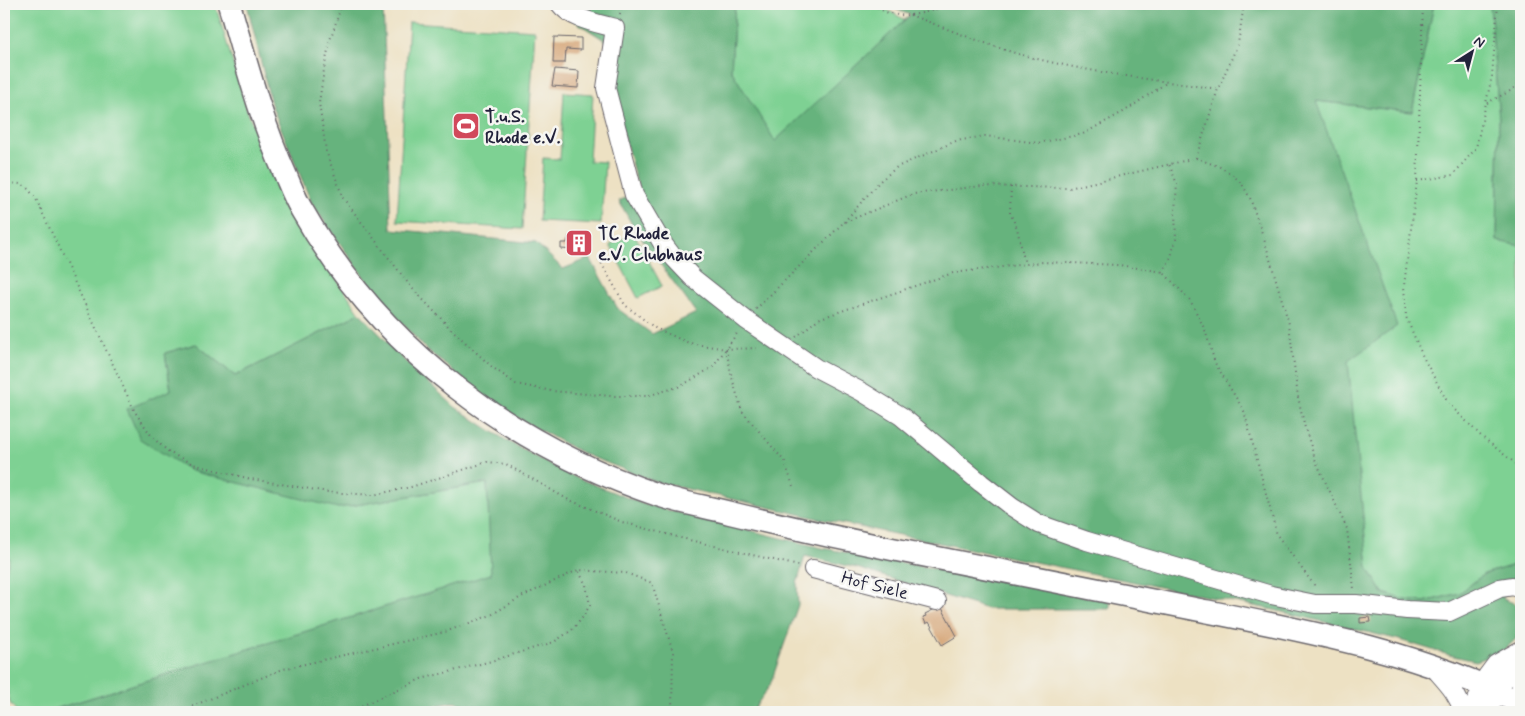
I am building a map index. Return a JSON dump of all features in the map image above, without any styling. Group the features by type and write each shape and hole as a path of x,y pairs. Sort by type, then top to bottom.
{"main road":[{"path":"229,4 259,106 278,159 301,210 334,262 372,310 414,353 463,394 530,438 577,463 665,497 834,537 1268,624 1378,650 1490,689 1521,704"}],"street":[{"path":"560,4 564,9 575,15 615,28 606,88 634,195 657,235 674,258 693,278 746,320 816,368 862,392 901,416 981,483 1012,507 1039,524 1087,541 1271,595 1315,604 1356,604 1407,610 1449,612 1500,588 1513,586 1521,589"},
{"name":"Hof Siele","path":"813,569 937,600"},
{"path":"1520,650 1518,670 1521,687"},
{"path":"1487,712 1496,664 1520,650"},
{"path":"1434,668 1454,690 1463,712"},
{"path":"1472,712 1490,689"}],"path":[{"path":"342,4 330,40 319,103 326,150 343,198 411,287 450,328 492,367 516,384 552,391 611,396 647,396 681,386 713,367 746,320 762,301 843,223 880,181 897,167 956,141 985,136 1038,143 1083,134 1125,111 1166,83"},
{"path":"874,4 888,13 910,15 1015,52 1066,65 1166,83 1218,89"},
{"path":"910,15 950,4"},
{"path":"1196,158 1218,89 1238,44 1244,4"},
{"path":"1423,4 1417,181 1404,286 1406,317 1423,357 1448,403 1481,436 1521,468"},
{"path":"1417,181 1453,175 1476,148 1492,76 1498,4"},
{"path":"1486,103 1510,91 1521,82"},
{"path":"843,223 913,194 982,186 1069,188 1196,158 1220,167 1233,175 1242,184 1250,198 1289,324 1298,397 1305,428 1315,459 1347,529 1356,604"},
{"path":"1163,272 1171,257 1176,239 1177,184 1169,164"},
{"path":"4,186 19,184 28,188 36,199 135,412 153,438 170,453 181,459 193,464 251,479 328,492 373,495 411,487 487,462 506,464 568,499 622,522 813,569"},
{"path":"1011,186 1010,213 1017,228 1025,264"},
{"path":"599,259 625,305 655,328 689,343 726,349 783,346 818,319 953,273 1043,262 1119,265 1163,272 1190,300 1205,330 1216,363 1244,411 1277,535 1314,585 1315,604"},
{"path":"726,349 742,411 785,462 794,489"},
{"path":"178,712 283,669 445,632 491,615 578,570 626,573 652,583 673,652 672,712"},
{"path":"348,712 421,679 488,662 554,642 572,630 590,605 586,585 578,570"}],"green space":[{"path":"4,4 215,4 249,116 295,218 360,313 235,376 196,344 165,353 171,390 338,508 487,483 492,574 45,712 17,712 10,703 4,679 4,582 9,559 4,531"},
{"path":"247,4 383,4 391,229 536,243 563,269 590,258 618,309 652,334 696,313 634,228 619,201 639,191 611,88 617,48 548,4 735,4 731,70 775,141 910,15 882,4 1434,4 1412,112 1316,101 1397,326 1348,361 1368,568 1383,593 1405,600 1424,602 1460,593 1484,574 1521,563 1521,582 1508,582 1503,599 1516,604 1521,617 1516,639 1501,653 1476,661 1396,639 1274,610 825,520 657,482 586,455 523,421 480,393 426,349 381,301 312,204 271,104"},
{"path":"735,4 877,4 905,20 775,142 731,70"},
{"path":"1434,4 1490,4 1499,119 1497,240 1521,246 1521,563 1484,574 1460,593 1424,602 1405,600 1383,593 1368,568 1347,361 1315,101 1412,112"},
{"path":"1490,4 1521,4 1521,246 1497,241 1499,119"},
{"name":"T.u.S. Rhode e.V.","path":"409,22 535,30 522,229 397,221"},
{"path":"564,92 593,94 589,161 605,162 601,224 539,221 543,158 560,159"},
{"path":"634,233 662,286 638,298 610,245"},
{"path":"360,313 404,360 455,407 507,441 570,475 643,504 822,548 1110,601 1110,609 987,609 857,568 805,556 797,584 798,605 770,685 752,712 502,712 490,708 453,702 407,712 45,712 491,574 487,483 338,508 191,471 140,439 127,409 171,390 165,353 196,344 235,376"}],"building":[{"path":"554,37 581,38 581,50 566,49 565,63 553,63"},
{"path":"555,69 579,71 578,88 552,86"},
{"name":"TC Rhode e.V. Clubhaus","path":"578,235 591,236 590,251 561,249 561,243 567,243 569,236 577,237"},
{"path":"941,606 957,636 942,645 929,622 926,624 923,617 926,616 925,614"},
{"path":"1370,617 1371,622 1360,623 1360,618"}],"place":[{"name":"T.u.S. Rhode e.V.","path":"466,126"},
{"name":"TC Rhode e.V. Clubhaus","path":"579,243"}]}
